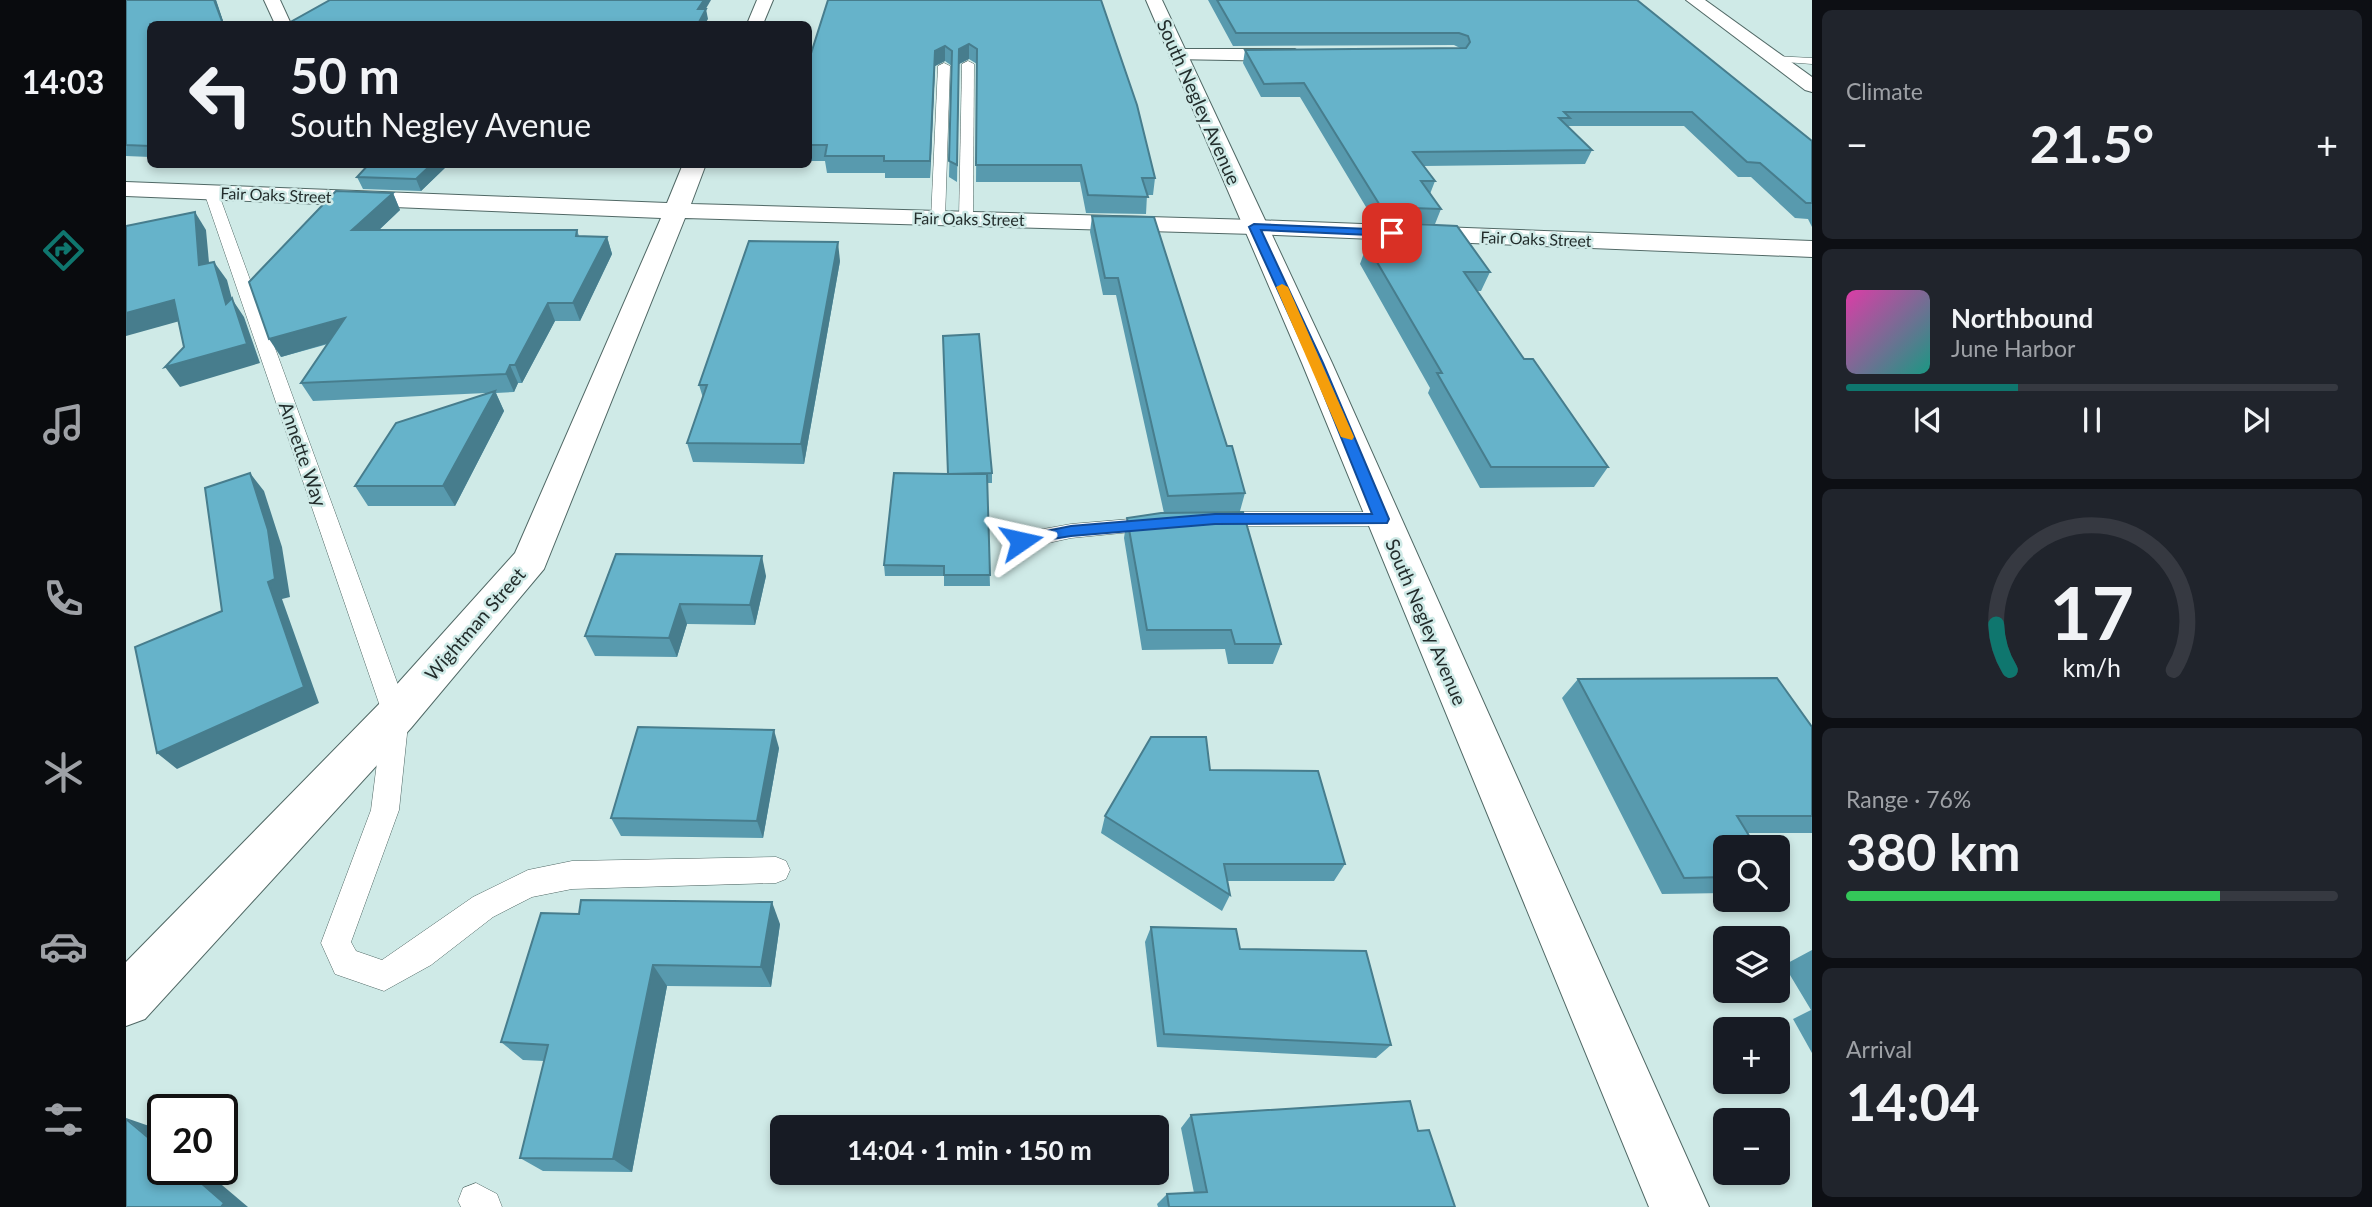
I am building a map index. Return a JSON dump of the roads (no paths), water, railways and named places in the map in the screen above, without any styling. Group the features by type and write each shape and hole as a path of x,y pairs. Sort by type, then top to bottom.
{"street":[{"path":"272,0 282,21"},
{"path":"756,21 765,0"},
{"name":"South Negley Avenue","path":"1154,0 1317,363 1381,519 1679,1207"},
{"path":"1695,0 1812,86"},
{"path":"1178,55 1308,55"},
{"name":"Wightman Street","path":"126,1000 396,715 531,561 693,168"},
{"path":"211,192 238,170"},
{"name":"Fair Oaks Street","path":"126,189 675,211 1254,227 1812,249"}],"lane":[{"path":"1775,59 1812,61"},
{"path":"966,219 968,64"},
{"path":"938,219 944,66"},
{"name":"Annette Way","path":"211,192 396,715"},
{"path":"1202,520 1381,519"},
{"path":"1021,541 1071,531 1176,522"},
{"path":"396,715 386,810 336,943 346,963 384,976 421,954 483,907 528,884 572,875 776,870"}]}
